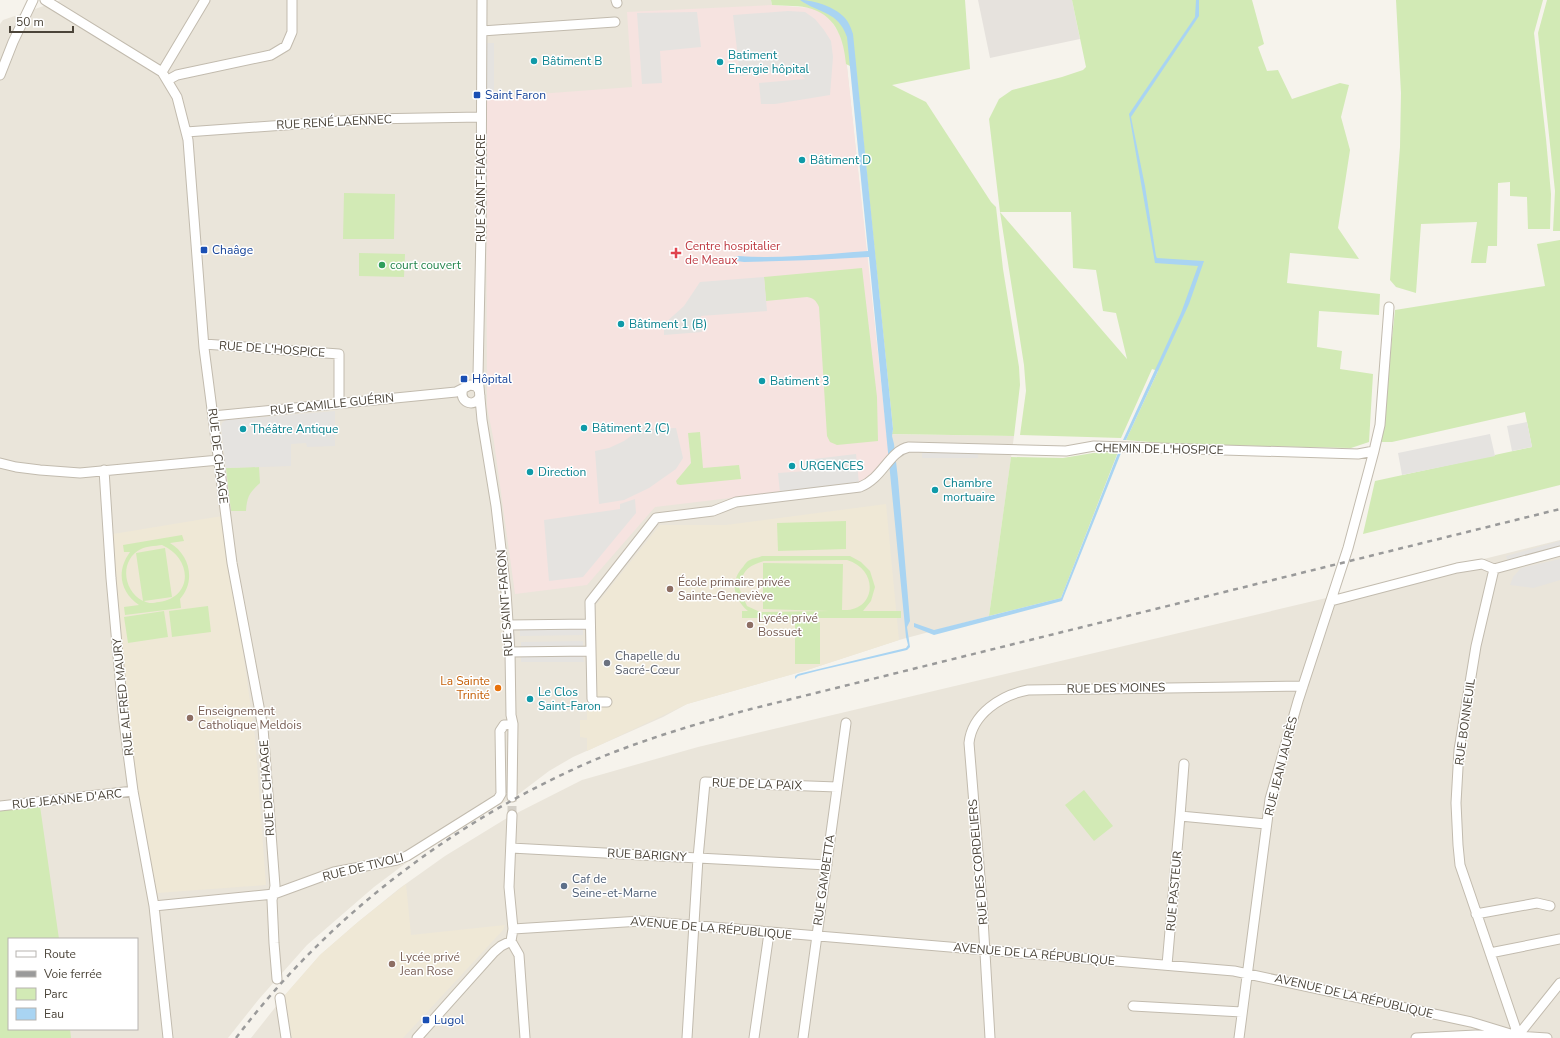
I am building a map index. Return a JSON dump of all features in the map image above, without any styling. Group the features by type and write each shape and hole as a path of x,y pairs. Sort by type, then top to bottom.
{"street":[{"path":"0,75 13,42 33,0"},
{"name":"RUE DE CHAAGE","path":"45,0 162,72 177,97 186,132 204,344 213,416 232,563 263,728 274,894 272,907 277,979"},
{"path":"162,72 205,0"},
{"path":"168,80 177,75 271,55 286,46 292,32 292,0"},
{"name":"RUE SAINT-FIACRE","path":"480,393 478,376 481,232 482,0"},
{"path":"482,31 615,22"},
{"name":"RUE RENÉ LAENNEC","path":"186,132 362,119 481,117"},
{"name":"RUE JEAN JAURÈS","path":"1239,1038 1270,799 1303,686 1348,548 1374,451 1380,424 1389,308"},
{"name":"RUE DE L'HOSPICE","path":"204,344 339,354 339,403"},
{"path":"478,376 465,391 466,402 477,406 480,411"},
{"path":"465,391 476,386 480,393 475,402 471,403"},
{"name":"RUE CAMILLE GUÉRIN","path":"213,416 465,391"},
{"name":"RUE SAINT-FARON","path":"480,393 480,411 500,537 509,625 510,695 513,724 512,797"},
{"name":"CHEMIN DE L'HOSPICE","path":"590,624 590,602 656,518 713,511 736,502 860,487 876,478 901,449 909,447 1066,451 1094,446 1358,454 1374,451"},
{"path":"0,463 16,467 80,473 219,460"},
{"name":"RUE ALFRED MAURY","path":"104,470 122,701 133,792 154,906 168,1038"},
{"path":"1331,601 1457,568 1482,564 1494,569 1560,551"},
{"name":"RUE BONNEUIL","path":"1494,569 1476,646 1459,750 1456,809 1460,858 1476,914 1517,1037"},
{"path":"509,625 590,624 592,699 596,702 607,702"},
{"path":"510,652 590,651"},
{"name":"RUE DES MOINES","path":"970,757 969,743 972,729 987,710 1006,696 1028,690 1303,686"},
{"name":"RUE GAMBETTA","path":"803,1038 846,723"},
{"name":"RUE DE TIVOLI","path":"154,906 274,894 334,872 397,860 407,856 495,802 501,794 501,729 504,725 513,724"},
{"name":"RUE DES CORDELIERS","path":"970,757 986,950 990,1038"},
{"name":"RUE PASTEUR","path":"1167,965 1184,764"},
{"name":"RUE DE LA PAIX","path":"698,858 705,782 837,787"},
{"name":"RUE JEANNE D'ARC","path":"0,806 133,792"},
{"path":"512,815 509,887 513,930 511,940 519,956 525,1038"},
{"path":"1180,816 1266,824"},
{"name":"RUE BARIGNY","path":"511,848 698,858 687,1038"},
{"path":"698,858 827,865"},
{"path":"1476,914 1537,903 1550,906"},
{"name":"AVENUE DE LA RÉPUBLIQUE","path":"513,930 626,921 1234,970 1471,1022 1517,1037 1547,1038"},
{"path":"754,1038 769,933"},
{"path":"1490,953 1560,939"},
{"path":"417,1038 494,952 511,940"},
{"path":"1416,1038 1476,1035 1517,1037 1560,983"},
{"path":"280,998 286,1038"},
{"path":"1133,1006 1242,1012"}],"shaded area":[{"path":"61,0 771,0 772,5 845,48 886,434 1014,436 989,616 899,640 804,671 687,704 663,717 573,757 549,771 520,793 446,836 414,857 374,887 307,945 259,999 228,1038 0,1038 0,24 3,20"},
{"path":"978,0 1072,0 1080,39 990,58"},
{"name":"Centre hospitalier de Meaux","path":"772,5 812,8 828,16 839,33 845,48 889,456 864,482 655,507 587,585 515,594 494,442 487,407 486,98 632,87 627,12"},
{"path":"788,11 805,12 815,19 831,41 833,57 830,95 775,104 761,104 759,83 805,79 796,69 740,76 733,15"},
{"path":"697,12 701,47 660,51 662,83 642,84 637,13"},
{"path":"486,43 494,43 494,96 487,96"},
{"path":"764,277 767,311 701,316 702,332 664,335 664,324 684,306 700,282"},
{"path":"335,411 335,446 307,447 306,443 291,444 291,466 226,468 221,427 222,423 226,420"},
{"path":"1527,422 1532,447 1512,451 1507,426"},
{"path":"643,424 652,429 676,428 683,458 676,469 649,488 624,500 599,504 595,451 609,448 624,441 635,433"},
{"path":"1490,434 1495,456 1402,475 1398,453"},
{"path":"922,452 978,452 978,458 922,458"},
{"path":"856,454 859,483 780,493 778,473 806,471 806,460"},
{"path":"635,499 636,513 583,577 549,581 544,520 620,509 620,504"},
{"name":"Lycée privé Bossuet","path":"886,504 899,640 804,671 687,704 587,751 587,738 580,737 580,720 587,720 587,709 600,708 600,698 595,695 596,605 660,525 726,525"},
{"name":"Enseignement Catholique Meldois","path":"222,516 255,737 266,885 157,893 132,774 113,534"},
{"path":"1560,540 1560,1038 251,1038 285,995 320,955 400,888 445,856 507,818 582,780 698,747 1339,595"},
{"path":"1560,541 1560,551 1509,565 1506,556"},
{"path":"1560,559 1560,580 1533,588 1510,585 1513,577 1521,568"},
{"path":"520,629 583,629 583,635 520,636"},
{"path":"583,641 583,647 521,648 521,642"},
{"path":"521,655 583,655 584,662 521,662"},
{"name":"Lycée privé Jean Rose","path":"406,884 411,935 505,925 503,930 403,1038 292,1038 285,995 320,955 358,922"}],"green space":[{"path":"771,0 965,0 970,69 892,85 926,102 991,202 996,207 1003,269 1019,367 1020,385 1014,436 892,434 893,429 856,69 846,64 838,31 828,18 821,13 808,8 772,5"},
{"path":"1072,0 1252,0 1264,44 1258,47 1267,71 1278,70 1292,99 1340,83 1349,85 1341,117 1350,150 1338,228 1359,259 1290,253 1287,283 1380,294 1379,315 1319,311 1317,347 1342,351 1340,369 1373,374 1369,442 1351,448 1174,444 1126,440 1158,371 1152,369 1121,438 1020,435 1026,391 1024,365 1000,212 989,119 999,99 1012,90 1062,77 1083,70 1086,67","holes":["1000,212 1071,212 1073,268 1096,270 1103,311 1116,313 1127,359"]},
{"path":"1396,0 1543,0 1534,33 1551,194 1550,229 1528,229 1527,197 1510,196 1510,182 1498,183 1497,246 1488,246 1486,263 1471,263 1477,222 1421,224 1416,293 1396,287 1390,280 1400,147 1401,93"},
{"path":"1547,0 1560,0 1560,231 1553,231 1555,191 1538,33"},
{"path":"344,193 395,194 394,239 343,239"},
{"path":"1560,240 1560,485 1363,534 1375,481 1532,447 1525,412 1392,442 1381,442 1395,310 1545,286 1537,244"},
{"name":"court couvert","path":"359,253 405,254 404,277 359,276"},
{"path":"862,268 877,397 878,441 837,445 830,442 827,436 819,307 814,300 807,297 766,301 764,277"},
{"path":"700,432 703,468 739,465 741,479 680,485 677,484 676,481 691,463 688,433"},
{"path":"1118,452 1061,598 989,616 1011,457 1063,458 1093,453"},
{"path":"259,467 260,483 250,495 247,502 246,511 231,511 226,468"},
{"path":"846,521 846,549 778,551 777,523"},
{"path":"182,535 184,541 170,543 182,554 188,569 188,584 180,599 181,608 125,615 124,607 139,605 128,594 122,581 123,566 130,552 124,552 123,545","holes":["162,545 172,551 179,559 183,567 185,576 183,585 178,593 170,599 153,603 144,601 172,597 165,548 136,553 143,601 136,596 128,583 126,575 129,560 134,554 146,547"]},
{"path":"762,556 850,556 861,562 870,571 875,587 871,601 863,611 901,611 901,618 742,618 742,611 748,611 739,601 737,596 735,590 736,579 747,562 751,559","holes":["847,560 858,565 865,572 869,581 870,590 867,598 862,604 853,609 842,610 843,564 763,563 763,609 829,611 760,612 747,606 739,588 744,573 753,565 764,561"]},
{"path":"208,606 211,632 172,637 169,611"},
{"path":"164,611 168,637 128,643 124,617"},
{"path":"795,622 820,622 820,664 795,664"},
{"path":"1084,790 1113,826 1094,841 1065,805"},
{"path":"40,806 59,938 8,938 8,1030 70,1030 71,1038 0,1038 0,811"}],"water":[{"path":"800,0 818,3 830,7 840,13 851,27 853,34 893,429 892,436 898,479 910,621 907,627 910,647 907,650 798,676 795,679 795,676 798,674 906,648 908,645 869,257 744,262 736,261 735,257 787,257 868,251 847,37 839,22 828,14 807,5"},
{"path":"1196,0 1199,0 1199,16 1131,117 1145,186 1157,258 1204,261 1189,304 1126,440 1123,440 1181,313 1198,266 1155,263 1129,114 1195,17"},
{"path":"1120,448 1123,448 1062,601 934,635 914,627 914,623 934,630 1061,598"}],"tunnel":[{"path":"512,797 512,815"}],"railway":[{"path":"236,1038 271,995 309,954 350,915 393,879 438,846 485,816 534,788 585,764 625,748 751,709 1560,509"}],"place":[{"name":"Bâtiment B","path":"534,61"},
{"name":"Batiment Energie hôpital","path":"720,62"},
{"name":"Saint Faron","path":"477,95"},
{"name":"Bâtiment D","path":"802,160"},
{"name":"Chaâge","path":"204,250"},
{"name":"Centre hospitalier de Meaux","path":"676,253"},
{"name":"court couvert","path":"382,265"},
{"name":"Bâtiment 1 (B)","path":"621,324"},
{"name":"Hôpital","path":"464,379"},
{"name":"Batiment 3","path":"762,381"},
{"name":"Bâtiment 2 (C)","path":"584,428"},
{"name":"Théâtre Antique","path":"243,429"},
{"name":"URGENCES","path":"792,466"},
{"name":"Direction","path":"530,472"},
{"name":"Chambre mortuaire","path":"935,490"},
{"name":"École primaire privée Sainte-Geneviève","path":"670,589"},
{"name":"Lycée privé Bossuet","path":"750,625"},
{"name":"Chapelle du Sacré-Cœur","path":"607,663"},
{"name":"La Sainte Trinité","path":"498,688"},
{"name":"Le Clos Saint-Faron","path":"530,699"},
{"name":"Enseignement Catholique Meldois","path":"190,718"},
{"name":"Caf de Seine-et-Marne","path":"564,886"},
{"name":"Lycée privé Jean Rose","path":"392,964"},
{"name":"Lugol","path":"426,1020"}]}
